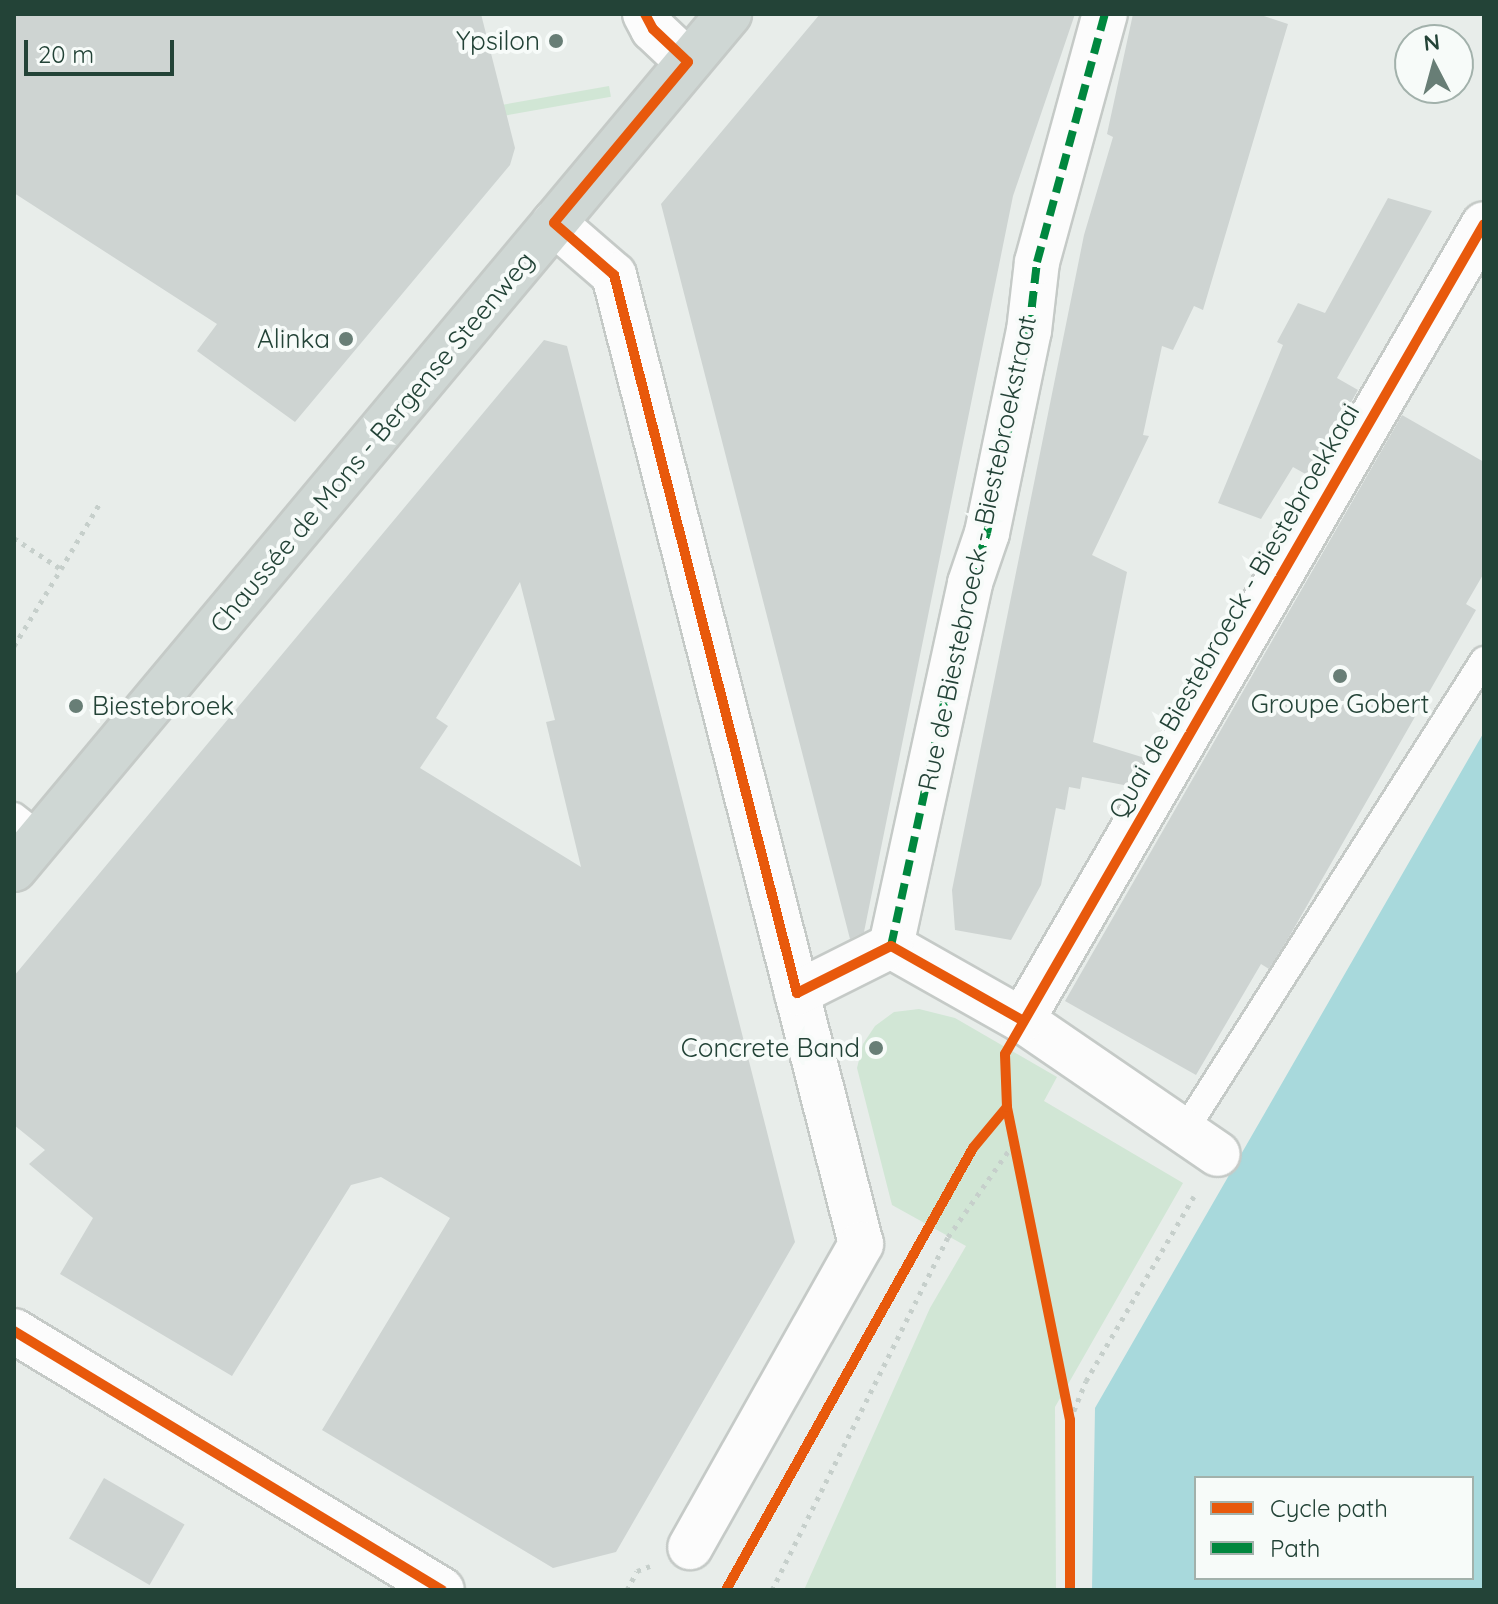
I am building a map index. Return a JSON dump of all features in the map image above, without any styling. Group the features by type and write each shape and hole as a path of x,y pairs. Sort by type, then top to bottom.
{"main road":[{"name":"Chaussée de Mons - Bergense Steenweg","path":"23,841 554,223 729,14"}],"street":[{"path":"645,14 653,29 688,62"},
{"name":"Rue de Biestebroeck - Biestebroekstraat","path":"891,946 970,583 987,533 1029,331 1037,262 1105,14"},
{"path":"554,223 614,275 861,1244 690,1547"},
{"name":"Quai de Biestebroeck - Biestebroekkaai","path":"1022,1020 1484,224"},
{"path":"797,993 891,946 1022,1020 1202,1142"},
{"path":"14,1331 442,1590"}],"lane":[{"path":"1202,1142 1484,660"}],"path":[{"path":"14,646 101,501"},
{"path":"14,538 61,569"},
{"path":"1012,1131 1017,1159"},
{"path":"1070,1420 1202,1142"},
{"path":"772,1590 948,1237 1014,1143"},
{"path":"1063,1390 1070,1420 1070,1436"}],"green space":[{"path":"609,86 611,97 439,127 437,116"},
{"path":"919,1009 955,1018 1057,1077 1044,1101 1183,1183 1055,1407 1056,1590 804,1590 930,1308 966,1246 892,1205 857,1068 863,1044 875,1026 894,1012"}],"water":[{"path":"1484,732 1484,1590 1092,1590 1095,1408"}],"building":[{"path":"14,14 481,14 515,148 510,165 295,422 197,351 217,324 14,193"},
{"path":"820,14 1075,14 1013,196 864,932 850,939 661,204"},
{"path":"1133,14 1258,14 1288,24 1203,310 1194,306 1173,350 1162,346 1143,435 1149,436 1092,555 1127,572 1093,742 1145,758 1129,786 1082,777 1080,789 1069,787 1065,810 1056,808 1041,885 1011,940 955,930 952,890 1084,235 1113,137 1107,134"},
{"path":"1388,198 1432,211 1337,378 1358,390 1309,476 1293,467 1261,519 1218,503 1283,345 1277,342 1298,303 1325,313"},
{"path":"544,340 567,346 795,1242 616,1552 553,1568 322,1430 450,1218 381,1177 351,1185 232,1376 60,1274 93,1218 29,1164 45,1150 14,1125 14,976","holes":["520,582 555,720 546,722 581,867 420,768 448,726 436,718"]},
{"path":"1402,415 1484,462 1484,573 1466,604 1476,610 1289,937 1269,969 1261,964 1196,1075 1065,1001"},
{"path":"104,1478 185,1524 150,1585 69,1539"}],"marked path":[{"path":"891,946 970,583 987,533 1029,331 1037,262 1105,14"}],"cycle path":[{"path":"645,14 653,29 688,62 554,223 614,275 797,993 891,946 1022,1020"},
{"path":"1070,1590 1070,1420 1007,1107 1005,1054 1484,224"},
{"path":"726,1590 973,1148 1007,1107"},
{"path":"14,1331 442,1590"}],"place":[{"name":"Ypsilon","path":"556,41"},
{"name":"Alinka","path":"346,339"},
{"name":"Groupe Gobert","path":"1340,676"},
{"name":"Biestebroek","path":"76,706"},
{"name":"Concrete Band","path":"876,1048"}]}
